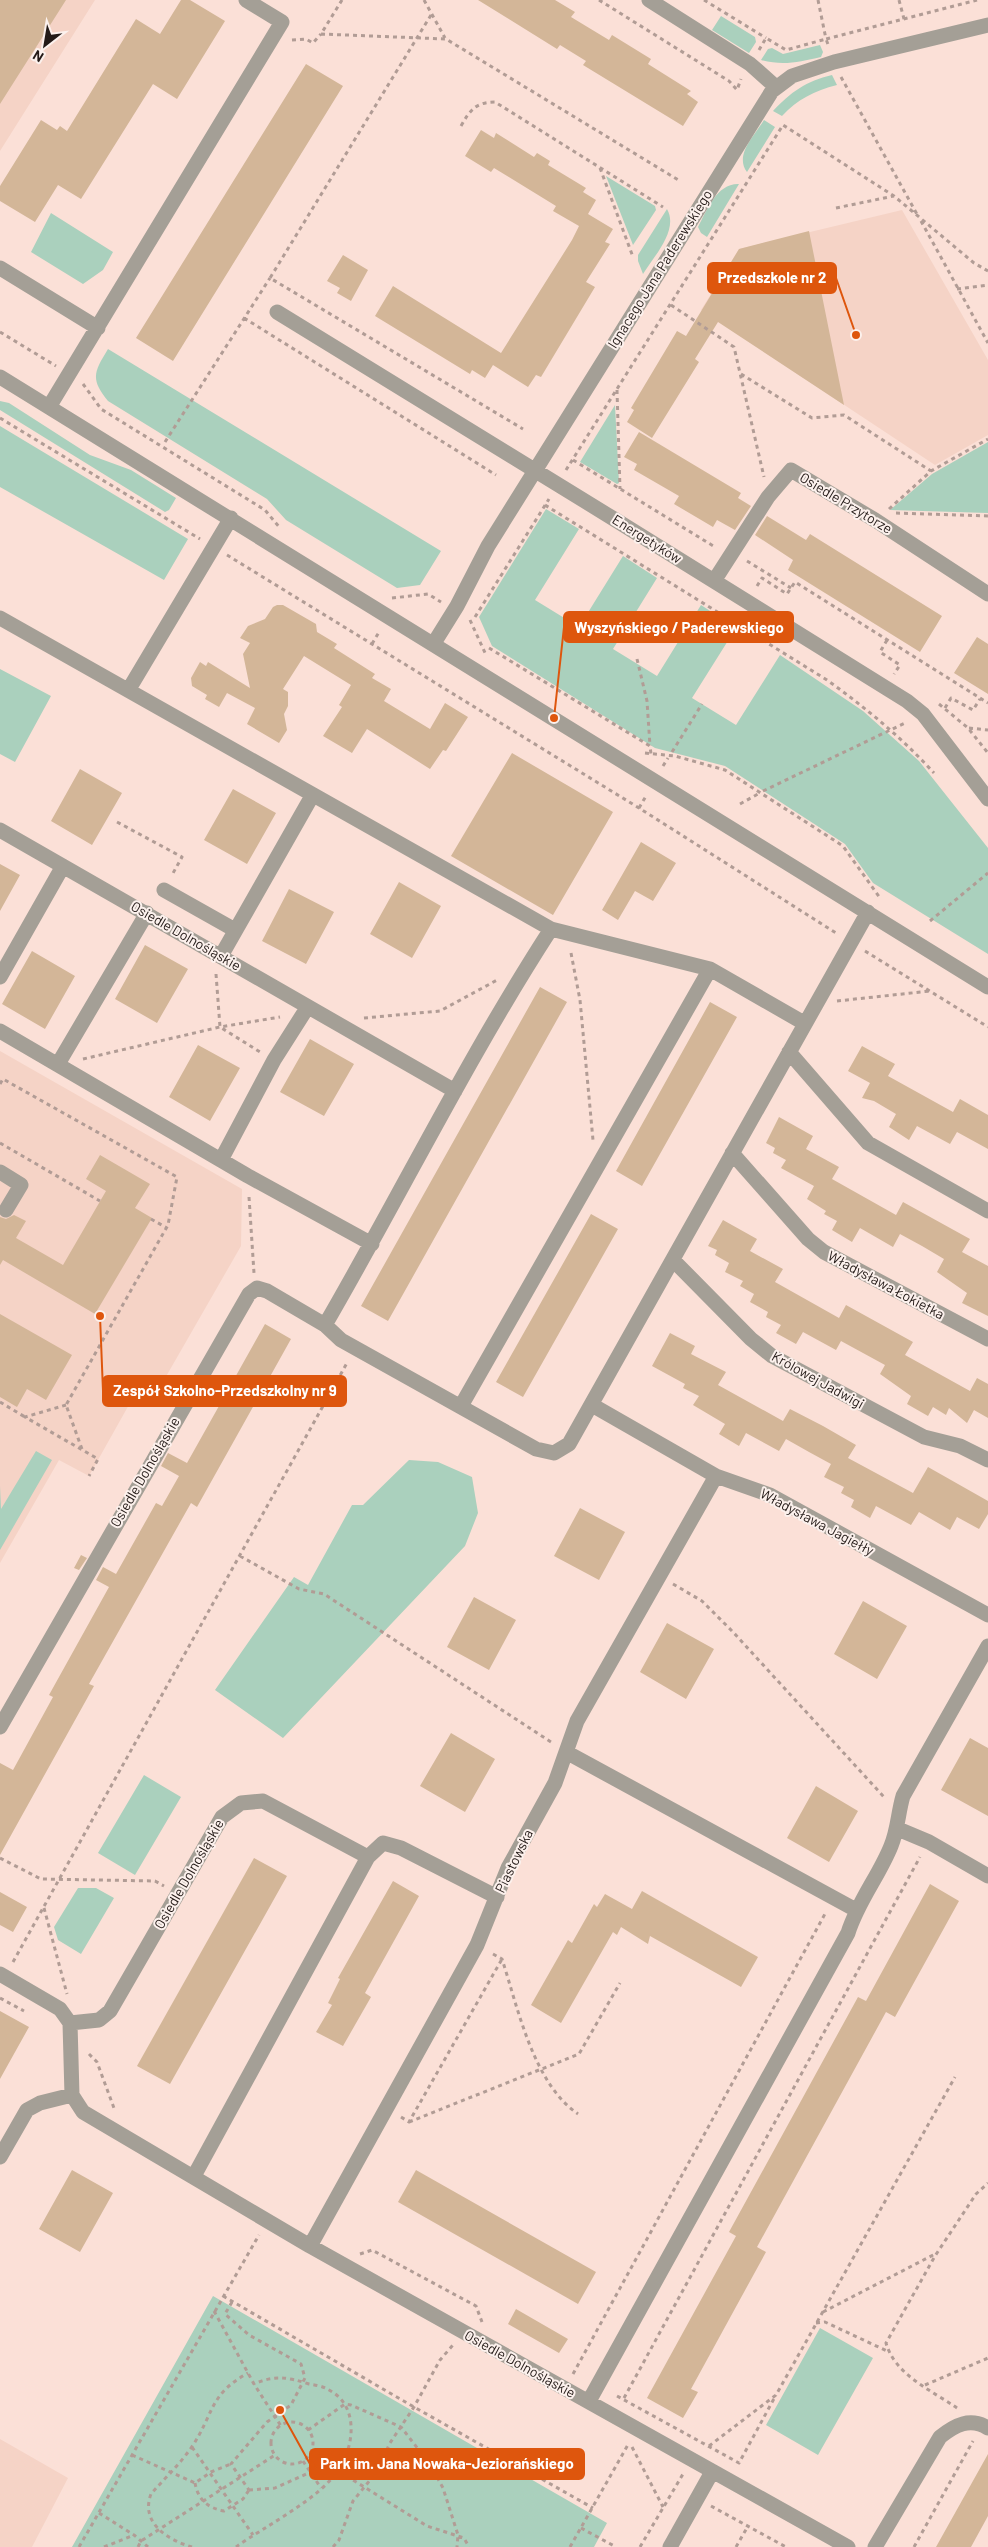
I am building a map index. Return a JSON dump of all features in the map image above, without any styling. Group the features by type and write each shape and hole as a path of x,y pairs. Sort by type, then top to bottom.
{"street":[{"path":"49,407 282,22 246,0"},
{"path":"649,0 763,74 776,87"},
{"name":"Ignacego Jana Paderewskiego","path":"434,643 457,606 488,546 760,109 776,87 792,76 834,62 988,25"},
{"path":"0,268 98,328"},
{"name":"Energetyków","path":"277,312 535,470 906,702 923,714 988,799"},
{"path":"0,377 988,986"},
{"name":"Osiedle Przytorze","path":"714,581 768,497 791,470 875,520 988,594"},
{"path":"129,689 231,518"},
{"path":"0,618 129,689 312,796 551,930 710,969 804,1022"},
{"path":"221,956 312,796"},
{"name":"Osiedle Dolnośląskie","path":"0,830 221,956 305,1011 455,1091"},
{"path":"0,976 63,866"},
{"path":"164,890 235,930"},
{"path":"257,1288 267,1291 325,1325 340,1340 536,1449 554,1453 569,1444 804,1022 868,912"},
{"path":"58,1064 146,913"},
{"path":"325,1325 372,1244 455,1091 530,962 551,930"},
{"path":"460,1406 710,969"},
{"path":"221,1160 274,1060 305,1011"},
{"path":"0,1031 248,1176 372,1244"},
{"path":"789,1052 868,1143 988,1211"},
{"name":"Władysława Łokietka","path":"732,1153 808,1239 824,1252 988,1339"},
{"path":"0,1172 21,1185 6,1210"},
{"name":"Królowej Jadwigi","path":"673,1260 751,1339 772,1356 924,1437 960,1446 988,1460"},
{"name":"Osiedle Dolnośląskie","path":"0,1727 244,1302 249,1294 257,1288"},
{"name":"Władysława Jagiełły","path":"592,1405 716,1476 770,1495 988,1615"},
{"name":"Piastowska","path":"310,2246 477,1945 508,1868 555,1783 577,1721 716,1476"},
{"path":"592,2394 848,1933 856,1910 891,1847 898,1829 898,1812 903,1796 988,1646"},
{"path":"566,1752 856,1910"},
{"name":"Osiedle Dolnośląskie","path":"71,2030 99,2020 110,2011 222,1816 240,1803 263,1801 368,1857"},
{"path":"898,1829 929,1842 988,1876"},
{"path":"194,2176 368,1857 383,1843 401,1848 497,1897"},
{"path":"0,2157 27,2110 40,2103 72,2095 71,2030 60,2009 6,1970"},
{"name":"Osiedle Dolnośląskie","path":"72,2095 84,2112 310,2246 592,2394 712,2472 848,2547"},
{"path":"875,2547 940,2437 953,2427 971,2422 984,2426"},
{"path":"670,2547 712,2472"}],"path":[{"path":"342,0 320,34 419,36 446,39 680,181"},
{"path":"424,0 431,16 446,39"},
{"path":"599,0 729,81 737,90 744,74"},
{"path":"704,0 786,50 977,0"},
{"path":"818,0 826,40 832,54"},
{"path":"900,0 904,19"},
{"path":"165,442 270,278 431,16"},
{"path":"755,57 766,38"},
{"path":"838,72 988,343"},
{"path":"460,126 476,106 482,102 495,102 664,207"},
{"path":"563,475 783,125 894,196 974,263 988,271"},
{"path":"600,168 633,257"},
{"path":"836,208 894,196"},
{"path":"270,278 523,429"},
{"path":"957,289 988,285"},
{"path":"671,305 734,347 768,497"},
{"path":"244,318 496,475"},
{"path":"0,332 59,368"},
{"path":"740,373 812,418 844,415 931,472"},
{"path":"80,380 101,409 265,510 285,534"},
{"path":"617,390 620,490"},
{"path":"0,418 205,542"},
{"path":"988,439 931,472 885,512 988,516"},
{"path":"572,460 730,556"},
{"path":"475,617 552,494"},
{"path":"545,505 827,680 869,710 934,773"},
{"path":"221,552 623,798 843,937"},
{"path":"746,560 791,588"},
{"path":"757,586 762,578 787,594 795,582 988,703"},
{"path":"389,599 400,596 428,594 441,602"},
{"path":"394,604 400,596"},
{"path":"372,644 383,625"},
{"path":"887,640 880,652 900,665 894,675"},
{"path":"489,648 650,746"},
{"path":"637,659 647,700 650,746 654,761"},
{"path":"946,708 951,698 973,710 980,698"},
{"path":"672,752 702,704"},
{"path":"763,791 923,714"},
{"path":"968,728 988,730"},
{"path":"658,764 663,767 666,757 725,770 843,846 882,902"},
{"path":"740,804 758,794"},
{"path":"117,822 182,857 164,890"},
{"path":"930,921 988,873"},
{"path":"570,947 580,1000 593,1142 605,1152"},
{"path":"859,947 988,1027"},
{"path":"220,1027 215,963 221,956"},
{"path":"360,1018 440,1011 530,962"},
{"path":"836,1002 930,991"},
{"path":"58,1064 220,1027 305,1011"},
{"path":"220,1027 274,1060"},
{"path":"0,1084 3,1079 176,1177 167,1228 66,1405 25,1417"},
{"path":"0,1143 100,1201"},
{"path":"248,1176 252,1264 257,1288"},
{"path":"151,1219 167,1228"},
{"path":"6,1970 44,1908 305,1443 356,1348"},
{"path":"0,1402 98,1459 89,1476"},
{"path":"66,1405 82,1450"},
{"path":"240,1556 299,1589 324,1594 566,1752"},
{"path":"659,1575 702,1601 898,1812"},
{"path":"624,2398 929,1842"},
{"path":"0,1858 41,1880 155,1881 178,1893"},
{"path":"572,2374 834,1898"},
{"path":"44,1908 68,1997"},
{"path":"477,1945 502,1959 527,2037 550,2087 569,2108 578,2114"},
{"path":"409,2122 502,1959"},
{"path":"409,2122 579,2054 620,1982"},
{"path":"0,1998 32,2015"},
{"path":"71,2030 97,2062 114,2108 122,2112"},
{"path":"564,2370 572,2374 592,2394 624,2398 739,2463 955,2077"},
{"path":"385,2108 409,2122"},
{"path":"914,2547 977,2434 984,2426 903,2371 888,2351 886,2343 938,2253 976,2194 988,2183"},
{"path":"79,2547 267,2220"},
{"path":"359,2255 372,2250 476,2306 483,2324"},
{"path":"823,2312 938,2253"},
{"path":"223,2296 414,2408 593,2508"},
{"path":"194,2483 211,2472 231,2464 244,2446 267,2422 291,2405 303,2382 304,2371 300,2364 249,2335 225,2314 232,2302"},
{"path":"214,2311 254,2384 281,2426"},
{"path":"816,2323 825,2322 888,2351"},
{"path":"333,2547 339,2540 353,2501 365,2487 414,2408 440,2360 456,2342"},
{"path":"925,2386 988,2358"},
{"path":"192,2547 174,2542 159,2530 148,2512 148,2502 151,2494 192,2447 219,2394 248,2373"},
{"path":"236,2547 303,2503 321,2488 338,2471 351,2440 352,2422 345,2404 328,2389 278,2376 254,2384"},
{"path":"640,2547 692,2459 776,2395"},
{"path":"308,2430 345,2404 351,2404 401,2427 429,2463 443,2488 458,2535 457,2547"},
{"path":"298,2423 308,2430 313,2443 308,2456 303,2461 285,2463 275,2455 272,2449 273,2436 281,2426 298,2423"},
{"path":"570,2547 629,2442 663,2507"},
{"path":"192,2447 253,2535"},
{"path":"132,2455 194,2483"},
{"path":"138,2547 142,2541 275,2455"},
{"path":"303,2461 321,2488"},
{"path":"231,2464 249,2490"},
{"path":"249,2490 275,2488 311,2472 332,2467 426,2526 464,2538 469,2547"},
{"path":"194,2483 196,2492 203,2502 213,2509 224,2512 244,2499 249,2490"},
{"path":"697,2498 786,2547"},
{"path":"99,2513 134,2535 148,2547"},
{"path":"736,2547 748,2526"},
{"path":"581,2528 616,2547"},
{"path":"104,2547 134,2535"}],"shaded area":[{"path":"0,0 95,0 0,151"},
{"path":"902,210 988,360 988,435 935,465 701,310 739,249"},
{"path":"0,1051 242,1189 241,1246 160,1387 153,1386 145,1400 135,1394 89,1476 59,1460 0,1563"},
{"path":"0,2439 68,2478 32,2547 0,2547"}],"green space":[{"path":"721,16 755,37 756,42 749,53 712,30"},
{"path":"820,45 823,52 821,57 784,63 761,60 768,49 772,48 783,54"},
{"path":"832,75 837,85 807,96 782,116 773,111 800,88 814,80"},
{"path":"764,120 775,127 747,172 743,159 744,152"},
{"path":"606,176 655,206 656,210 633,245"},
{"path":"739,184 707,237 701,233 698,227 714,199 725,188"},
{"path":"667,209 670,217 668,234 643,274 638,261 638,255"},
{"path":"51,213 113,252 103,270 83,284 31,252"},
{"path":"108,349 441,551 420,585 397,588 286,520 267,499 108,401 98,387 96,375"},
{"path":"0,401 9,403 90,455 131,470 176,498 169,510 165,512 0,410"},
{"path":"615,405 619,483 617,484 580,462"},
{"path":"0,426 188,539 164,580 0,487"},
{"path":"988,442 988,513 890,510 932,474"},
{"path":"546,509 579,529 535,600 579,627 623,556 657,578 613,649 657,676 701,605 736,628 692,698 736,725 780,655 863,711 919,761 988,848 988,954 873,883 845,844 725,766 655,748 492,646 479,617"},
{"path":"0,669 51,696 15,762 0,754"},
{"path":"36,1451 52,1460 0,1550 0,1486 1,1509"},
{"path":"409,1460 438,1462 472,1477 478,1513 465,1546 283,1738 215,1690 294,1577 308,1585 352,1505 363,1505"},
{"path":"144,1775 181,1797 135,1875 98,1853"},
{"path":"78,1888 96,1888 114,1898 81,1954 58,1940 54,1927"},
{"path":"213,2296 607,2523 594,2547 72,2547"},
{"path":"820,2328 873,2358 818,2455 766,2425"}],"building":[{"path":"0,0 66,0 0,104"},
{"path":"181,0 190,0 225,21 177,99 153,84 81,199 58,185 35,222 0,201 0,186 41,120 57,130 60,126 67,131 136,19 160,34"},
{"path":"478,0 555,0 575,12 571,17 609,40 612,35 651,59 648,64 691,91 687,94 698,102 683,126 583,65 586,61 560,45 557,49"},
{"path":"306,64 343,86 173,361 136,338"},
{"path":"481,130 494,138 496,133 534,157 537,153 550,161 548,165 586,188 583,192 596,200 588,214 613,229 605,242 610,244 586,282 595,287 541,377 536,375 528,387 493,365 485,378 472,370 470,374 375,316 393,286 501,353 572,240 579,226 553,211 556,206 494,168 491,172 465,156"},
{"path":"809,231 844,405 718,322 695,359 699,362 652,438 627,422 634,410 631,408 677,331 686,336 739,249"},
{"path":"343,255 368,270 351,301 337,293 340,288 327,281"},
{"path":"639,432 741,493 738,498 751,506 735,530 717,520 713,527 674,504 679,496 634,470 637,464 624,457"},
{"path":"767,516 806,540 810,534 942,616 920,652 788,570 793,560 755,535"},
{"path":"283,605 316,624 317,632 337,644 334,648 375,674 372,678 391,689 384,701 430,729 445,703 468,717 446,751 443,750 430,769 367,729 352,753 323,736 342,707 339,705 351,685 304,656 283,689 288,692 288,706 284,714 287,730 279,743 247,724 255,708 227,693 219,707 205,699 207,695 192,686 191,678 200,662 206,666 208,662 250,688 243,654 250,643 240,638 248,626 265,619 273,607"},
{"path":"977,637 988,644 988,694 954,673"},
{"path":"512,753 613,812 553,915 451,856"},
{"path":"80,769 122,793 92,845 51,821"},
{"path":"233,789 276,813 247,864 204,840"},
{"path":"641,842 676,863 653,901 635,891 618,920 602,910"},
{"path":"0,864 20,875 0,911"},
{"path":"399,882 441,906 412,958 370,934"},
{"path":"289,889 334,912 306,964 262,941"},
{"path":"145,945 188,969 157,1023 115,999"},
{"path":"32,951 75,976 45,1029 2,1004"},
{"path":"540,987 567,1002 388,1321 361,1306"},
{"path":"710,1002 737,1017 642,1186 616,1171"},
{"path":"310,1039 354,1064 324,1116 280,1092"},
{"path":"198,1045 240,1068 210,1121 169,1097"},
{"path":"862,1046 895,1064 888,1076 953,1112 960,1099 988,1115 988,1149 957,1132 950,1144 917,1126 909,1140 889,1127 896,1114 874,1101 862,1098 870,1083 848,1071"},
{"path":"779,1117 813,1136 806,1149 839,1167 832,1179 896,1215 903,1202 970,1239 962,1252 988,1266 988,1316 962,1303 967,1293 937,1272 944,1259 922,1246 900,1234 893,1247 860,1228 852,1242 832,1230 837,1221 824,1214 826,1211 807,1199 814,1186 781,1168 786,1160 773,1153 775,1148 766,1143"},
{"path":"100,1155 150,1184 135,1208 152,1218 95,1314 3,1260 0,1265 0,1217 6,1219 14,1215 26,1221 16,1238 63,1265 106,1191 86,1179"},
{"path":"591,1214 618,1229 523,1397 496,1382"},
{"path":"723,1220 757,1239 750,1251 783,1269 775,1282 839,1318 846,1305 913,1342 905,1355 970,1391 977,1378 988,1384 988,1418 974,1410 967,1423 949,1408 946,1415 933,1407 928,1416 907,1404 911,1396 880,1374 885,1365 841,1341 836,1350 803,1332 796,1344 776,1333 781,1325 766,1317 768,1312 750,1302 754,1294 740,1286 743,1281 725,1272 729,1263 715,1255 717,1250 708,1246"},
{"path":"0,1314 72,1355 46,1400 27,1389 17,1407 0,1397"},
{"path":"265,1324 291,1339 197,1507 191,1503 89,1684 94,1686 0,1855 0,1763 13,1770 53,1697 49,1695 109,1587 96,1580 103,1567 116,1574 156,1503 162,1506 179,1476 161,1466 168,1453 187,1463"},
{"path":"670,1333 695,1346 691,1354 726,1372 718,1385 783,1421 790,1409 823,1426 856,1445 848,1458 913,1493 928,1467 988,1501 988,1514 979,1529 957,1517 950,1530 919,1512 911,1525 876,1506 870,1518 851,1507 854,1500 841,1493 844,1487 824,1477 831,1464 786,1439 779,1451 746,1433 739,1446 719,1434 725,1424 693,1405 699,1396 683,1388 685,1384 652,1366"},
{"path":"580,1508 625,1532 599,1580 554,1556"},
{"path":"81,1555 87,1558 79,1570 74,1568"},
{"path":"474,1597 516,1620 489,1670 447,1647"},
{"path":"863,1601 907,1626 877,1679 834,1654"},
{"path":"667,1623 714,1649 686,1699 640,1672"},
{"path":"451,1733 495,1759 465,1812 420,1786"},
{"path":"970,1738 988,1748 988,1816 941,1790"},
{"path":"816,1786 858,1811 829,1862 787,1838"},
{"path":"254,1858 287,1876 170,2084 137,2066"},
{"path":"393,1881 419,1896 365,1993 371,1997 343,2046 316,2032 332,2005 328,2003 340,1979 338,1978"},
{"path":"930,1884 959,1901 895,2017 886,2012 757,2247 766,2252 691,2389 698,2392 683,2418 647,2398 736,2236 729,2232 858,1997 866,2001"},
{"path":"642,1891 758,1957 741,1987 650,1936 648,1944 621,1927 617,1935 613,1932 561,2023 531,2005 568,1940 572,1943 594,1904 597,1907 605,1894 632,1909"},
{"path":"0,1892 27,1907 13,1932 0,1925"},
{"path":"0,2011 29,2027 0,2079"},
{"path":"72,2170 113,2193 80,2252 39,2229"},
{"path":"416,2170 596,2272 578,2304 398,2202"},
{"path":"516,2309 568,2339 559,2353 508,2324"},
{"path":"988,2454 988,2516 971,2547 936,2547"}],"place":[{"name":"Przedszkole nr 2","path":"856,335"},
{"name":"Wyszyńskiego / Paderewskiego","path":"554,718"},
{"name":"Zespół Szkolno-Przedszkolny nr 9","path":"100,1316"},
{"name":"Park im. Jana Nowaka-Jeziorańskiego","path":"280,2410"}]}
